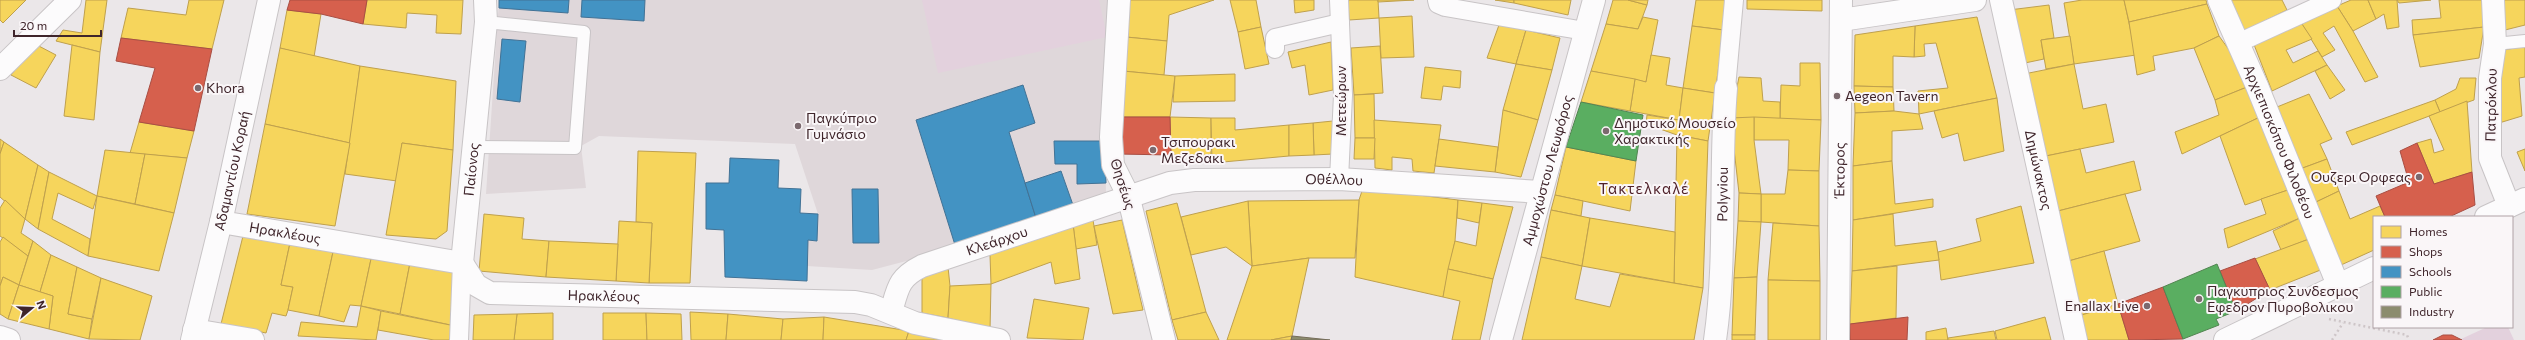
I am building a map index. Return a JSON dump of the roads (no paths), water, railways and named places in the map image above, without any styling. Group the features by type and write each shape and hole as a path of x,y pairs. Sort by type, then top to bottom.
{"street":[{"path":"0,69 70,0"},
{"name":"Αδαμαντίου Κοραή","path":"193,335 221,222 269,0"},
{"name":"Παίονος","path":"459,340 462,263 486,22 485,0"},
{"name":"Θησέως","path":"1119,0 1111,137 1113,165 1128,195 1164,340"},
{"name":"Μετεώρων","path":"1339,0 1343,95 1339,179"},
{"path":"1436,0 1438,4 1445,7 1585,31"},
{"name":"Αμμοχώστου Λεωφόρος","path":"1501,340 1594,0"},
{"name":"Polyviou","path":"1715,340 1722,222 1723,125 1734,0"},
{"path":"1841,10 1975,0"},
{"name":"Δημώνακτος","path":"2001,0 2076,340"},
{"name":"Αρχιεπισκόπου Φιλοθέου","path":"2219,0 2238,42 2338,285"},
{"path":"2238,42 2332,0"},
{"name":"Πατρόκλου","path":"2493,0 2495,44 2490,78 2490,158 2517,203"},
{"name":"Έκτορος","path":"1838,340 1841,10"},
{"path":"1276,49 1275,38 1340,23"},
{"name":"Οθέλλου","path":"1128,195 1170,183 1194,180 1339,179 1541,192"},
{"name":"Κλεάρχου","path":"891,312 900,281 908,273 1128,195"},
{"path":"2488,216 2517,203"},
{"name":"Ηρακλέους","path":"221,222 462,263 476,285 490,293 855,302 872,305 915,323 999,340"},
{"path":"2225,340 2373,268"},
{"path":"193,335 253,340"},
{"path":"0,337 9,340"}],"lane":[{"path":"474,147 575,148 584,32 486,22"},
{"path":"2495,44 2525,41"}],"place":[{"name":"Khora","path":"198,88"},
{"name":"Aegeon Tavern","path":"1837,96"},
{"name":"Παγκύπριο Γυμνάσιο","path":"798,126"},
{"name":"Δημοτικό Μουσείο Χαρακτικής","path":"1606,131"},
{"name":"Τσιπουρακι Μεζεδακι","path":"1153,150"},
{"name":"Ουζερι Ορφεας","path":"2419,177"},
{"name":"Παγκυπριος Συνδεσμος Εφεδρον Πυροβολικου","path":"2199,299"},
{"name":"Enallax Live","path":"2147,306"}],"district":[{"name":"Τακτελκαλέ","path":"1644,189"}]}
